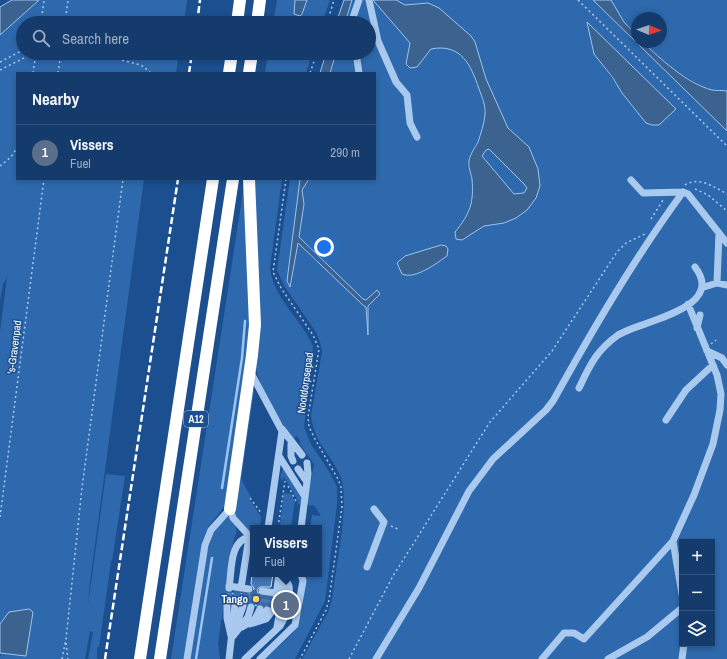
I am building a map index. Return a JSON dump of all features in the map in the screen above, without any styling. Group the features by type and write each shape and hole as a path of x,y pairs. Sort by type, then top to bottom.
{"highway":[{"path":"238,16 240,0"},
{"path":"258,16 260,0"},
{"path":"229,72 231,60"},
{"path":"249,72 251,60"},
{"path":"254,72 255,60"},
{"name":"A12","path":"140,659 213,180"},
{"name":"A12","path":"160,659 233,180"},
{"path":"230,509 250,371 255,312 249,180"}],"lane":[{"path":"353,16 359,0"},
{"path":"369,0 373,16"},
{"path":"376,32 378,41 396,82 407,95 410,123 417,137"},
{"path":"357,60 359,72"},
{"path":"631,180 643,193 679,192 727,243"},
{"path":"376,659 419,588 468,491 493,459 553,402 593,329 679,192"},
{"path":"717,283 719,233"},
{"path":"578,388 594,357 619,335 662,319 688,304 701,293 704,287 702,276 695,267"},
{"path":"704,287 717,283 727,285"},
{"path":"542,659 564,633 574,633 584,639 673,541 713,444 720,410 721,394 717,375 688,304"},
{"path":"697,328 700,315"},
{"path":"707,350 722,358 727,365"},
{"path":"666,420 686,390 713,365"},
{"path":"250,371 260,394 279,425 291,443 302,455"},
{"path":"720,410 727,414"},
{"path":"268,525 282,433 279,425"},
{"path":"291,443 291,454 293,461"},
{"path":"279,456 303,493 304,503"},
{"path":"301,525 309,469 307,463"},
{"path":"298,469 307,480 307,487"},
{"path":"187,659 205,545 211,530 230,509 233,518 250,538"},
{"path":"367,567 384,522 374,509"},
{"path":"250,539 242,539 236,547 229,587 243,589 250,545"},
{"path":"673,541 679,576"},
{"path":"278,577 272,594 288,583 285,577"},
{"path":"260,659 295,625 303,584 302,577"},
{"path":"227,604 227,618 232,642"},
{"path":"229,659 235,605"},
{"path":"232,642 244,606"},
{"path":"232,642 236,630 248,617 252,607"},
{"path":"608,659 647,637 679,610"},
{"path":"236,630 266,619 274,611"},
{"path":"250,624 257,616 274,611"},
{"path":"245,659 285,620 274,611"},
{"path":"682,659 684,647"}],"path":[{"path":"42,16 44,0"},
{"path":"66,16 68,0"},
{"path":"329,16 334,0"},
{"path":"578,0 727,146"},
{"path":"0,62 16,54"},
{"path":"0,70 21,60"},
{"path":"33,72 34,60"},
{"path":"58,72 60,60"},
{"path":"121,60 141,65 150,72"},
{"path":"310,72 315,60"},
{"path":"0,166 11,158 16,150"},
{"name":"'s-Gravenpad","path":"0,517 44,180"},
{"path":"62,659 66,639 82,488 123,180"},
{"name":"Nootdorpsepad","path":"286,180 273,272 281,288 313,334 318,349 308,417 309,427 338,479 341,487 342,507 326,610 300,659"},
{"path":"651,219 687,184 696,181 710,185 727,194"},
{"path":"679,192 695,189 708,195 727,211"},
{"path":"349,659 392,576 490,422 552,351 617,252 626,243 645,234"},
{"path":"278,525 285,480 296,501 296,508"},
{"path":"66,639 68,659"}],"shaded area":[{"path":"12,0 39,0 21,16 16,16 16,21 0,35 0,7"},
{"path":"39,0 187,0 185,16 21,16"},
{"path":"277,0 295,0 294,14 302,14 307,0 330,0 324,16 274,16"},
{"path":"295,0 307,0 300,16 294,14"},
{"path":"344,0 352,0 347,16 338,16"},
{"path":"352,0 593,0 631,37 631,48 642,48 727,131 727,659 302,659 328,612 332,600 341,538 344,504 341,478 333,462 319,441 311,415 322,352 320,342 316,332 285,287 277,270 290,180 300,180 287,281 291,284 304,204 302,190 308,180 376,180 376,72 330,72 334,60 376,60 376,16 347,16","holes":["589,24 637,113 600,62"]},
{"path":"373,0 396,0 405,5 428,3 439,8 471,36 475,42 486,79 508,128 529,147 538,169 540,186 536,198 527,210 516,218 504,223 484,226 462,240 456,239 455,232 464,220 470,208 472,179 469,161 471,153 478,142 482,128 485,115 484,105 472,72 463,58 450,49 431,49 417,67 410,68 406,64 410,43","holes":["489,149 527,188 524,193 514,194 482,156 486,150"]},
{"path":"593,0 611,0 624,22 631,30 631,37"},
{"path":"611,0 727,0 727,91 712,90 703,87 671,68 649,48 667,48 667,12 631,12 631,30 624,22"},
{"path":"16,21 16,60 178,60 176,72 16,72 16,180 144,180 90,582 88,605 106,474 125,476 112,561 110,561 99,647 97,647 97,659 88,659 93,632 90,631 85,659 0,659 6,616 0,624 0,331 7,278 3,284 0,301 0,35"},
{"path":"587,22 676,109 659,125 646,123 594,54"},
{"path":"642,48 649,48 666,63 693,82 712,90 727,91 727,131"},
{"path":"267,60 310,60 306,72 265,72"},
{"path":"324,60 334,60 330,72 320,72"},
{"path":"245,180 252,311 226,504 209,526 202,542 184,659 171,659"},
{"path":"252,180 282,180 270,268 276,289 308,336 313,346 304,427 311,444 330,473 337,487 337,504 325,601 295,659 265,659 292,634 299,624 306,582 305,577 322,577 322,525 310,525 312,515 321,516 314,505 311,505 311,507 307,503 314,464 299,443 300,441 297,436 294,438 297,443 272,408 267,399 256,369"},
{"path":"300,180 308,180 302,190 304,204 299,237 363,299 366,300 377,290 380,294 368,306 368,335 366,307 298,243 290,287 287,281"},
{"path":"441,245 446,246 448,249 447,256 419,273 413,275 402,274 397,263 405,256"},
{"path":"251,386 254,391 241,479 251,497 249,498 261,517 260,525 250,525 250,532 236,518 234,512"},
{"path":"283,468 301,497 301,503 297,505 298,501 284,477 283,481 280,477"},
{"path":"284,493 291,494 295,501 291,525 280,525"},
{"path":"228,517 236,527 236,532 233,543 218,643 220,659 190,659 206,555 213,533"},
{"path":"29,609 33,612 26,656 0,653 0,624 9,612"}],"building":[{"path":"252,577 273,577 271,587 260,587 257,590 258,593 275,600 293,601 292,612 289,608 284,609 281,606 264,606 260,604 256,606 252,602 247,604 244,601 239,603 236,600 231,602 226,599 227,593 249,594 253,592 254,588 251,584"}],"waterway":[{"path":"222,488 242,358 245,321"},
{"path":"196,659 212,558"}],"tunnel":[{"path":"227,604 229,588"},
{"path":"235,605 238,589"},
{"path":"251,607 254,590"},
{"path":"243,606 246,591"},
{"path":"260,609 262,593"},
{"path":"267,610 269,594"},
{"path":"273,610 276,595"},
{"path":"280,611 283,596"},
{"path":"287,613 290,597"}],"railway":[{"path":"198,16 200,0"},
{"path":"189,72 191,60"},
{"path":"105,659 178,180"}],"place":[{"name":"Tango","path":"256,599"},
{"name":"Vissers","path":"286,605"}]}
